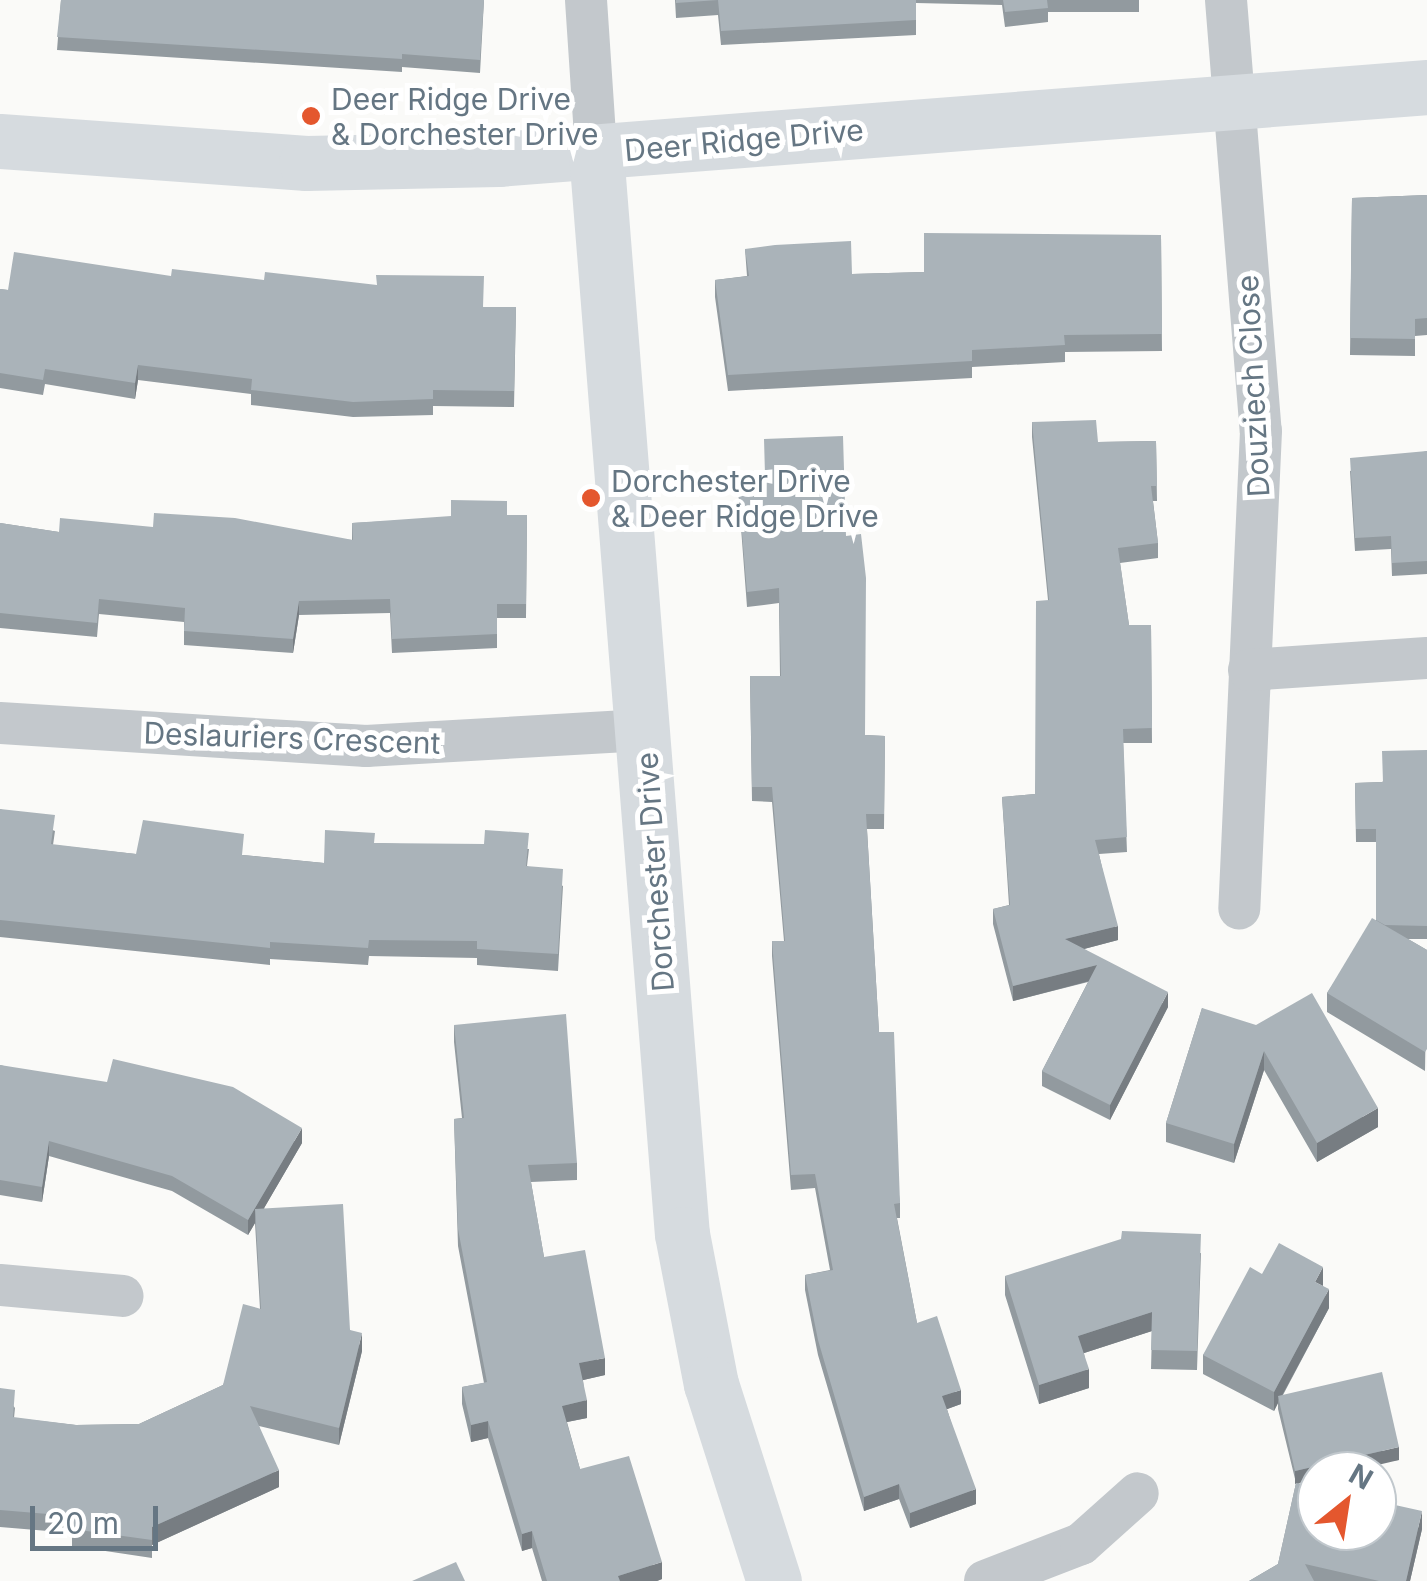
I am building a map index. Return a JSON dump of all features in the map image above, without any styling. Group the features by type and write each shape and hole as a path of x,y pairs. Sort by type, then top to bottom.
{"street":[{"path":"586,0 596,152"},
{"name":"Douziech Close","path":"1226,0 1261,431 1239,908"},
{"name":"Deer Ridge Drive","path":"0,141 306,164 596,152 1427,87"},
{"name":"Dorchester Drive","path":"596,152 688,1278 711,1384 774,1581"},
{"path":"1248,670 1427,658"},
{"name":"Deslauriers Crescent","path":"0,723 366,746 644,730"},
{"path":"0,1285 124,1296"},
{"path":"984,1581 1082,1544 1138,1494"}],"building":[{"path":"61,0 484,0 480,60 402,54 402,59 57,37"},
{"path":"676,0 718,0 676,3"},
{"path":"718,0 916,0 916,20 721,31"},
{"path":"1003,0 1047,0 1048,8 1005,12"},
{"path":"1427,195 1427,318 1415,319 1415,339 1350,338 1352,198"},
{"path":"924,233 1161,235 1162,334 1064,335 1065,345 972,350 972,361 728,375 715,280 749,276 745,249 851,241 852,274 924,272"},
{"path":"14,252 171,276 172,269 264,280 265,272 377,285 376,275 484,276 483,307 516,307 514,391 433,390 433,399 353,402 251,390 252,379 138,365 135,383 45,369 43,380 0,373 0,289 8,290"},
{"path":"1096,420 1098,442 1156,441 1157,486 1151,486 1158,543 1118,548 1129,625 1151,625 1152,728 1123,729 1127,837 1095,840 1118,926 1065,939 1168,992 1110,1105 1042,1071 1097,965 1013,986 993,909 1010,905 1002,797 1035,794 1036,601 1049,600 1032,422"},
{"path":"843,436 846,536 861,534 866,578 865,735 885,736 884,814 866,814 879,1032 894,1032 900,1203 894,1204 917,1323 937,1316 961,1390 942,1396 976,1489 910,1513 899,1484 864,1497 818,1340 805,1275 833,1270 815,1174 791,1175 772,941 785,941 772,787 752,787 750,676 781,676 779,588 747,592 737,475 765,475 764,439"},
{"path":"1427,451 1427,561 1392,563 1391,536 1355,538 1350,458"},
{"path":"451,500 507,501 507,515 527,515 526,604 497,604 497,634 392,639 390,599 299,601 293,639 184,631 185,608 99,599 97,623 0,613 0,523 59,532 60,518 153,527 154,513 235,518 353,540 352,523 451,516"},
{"path":"1427,750 1427,926 1385,925 1376,920 1376,829 1356,829 1355,783 1383,782 1382,751"},
{"path":"0,809 55,815 51,844 136,854 143,820 244,834 242,855 324,863 325,830 375,833 374,843 484,844 485,830 529,833 526,866 563,869 558,954 477,949 477,941 369,940 368,948 270,942 270,948 0,920"},
{"path":"1372,918 1427,950 1425,1052 1327,993"},
{"path":"1312,993 1378,1108 1317,1143 1264,1051 1234,1144 1166,1123 1202,1008 1256,1025"},
{"path":"566,1014 577,1163 528,1165 544,1257 585,1250 605,1358 579,1363 587,1400 562,1406 580,1469 629,1456 662,1562 618,1576 620,1581 547,1581 532,1531 522,1534 488,1421 471,1425 462,1387 487,1382 458,1229 454,1119 464,1118 454,1025"},
{"path":"113,1059 233,1087 302,1128 248,1220 172,1176 49,1141 42,1187 0,1180 0,1065 107,1082"},
{"path":"343,1204 350,1330 362,1333 339,1428 250,1406 279,1470 152,1527 152,1540 72,1529 72,1516 0,1510 0,1388 15,1390 13,1417 76,1425 139,1424 223,1385 243,1304 261,1309 255,1209"},
{"path":"1122,1231 1201,1234 1197,1351 1151,1350 1152,1312 1078,1336 1089,1369 1039,1385 1005,1276 1121,1239"},
{"path":"1279,1243 1323,1267 1315,1282 1329,1289 1274,1392 1203,1355 1250,1267 1262,1274"},
{"path":"1382,1372 1399,1447 1382,1451 1297,1451 1295,1471 1278,1396"},
{"path":"1296,1483 1297,1551 1397,1551 1397,1505 1422,1511 1406,1581 1379,1581 1305,1564 1314,1581 1249,1581 1278,1564"},
{"path":"456,1562 465,1581 412,1581"}],"place":[{"name":"Deer Ridge Drive & Dorchester Drive","path":"311,116"},
{"name":"Dorchester Drive & Deer Ridge Drive","path":"591,498"}]}
